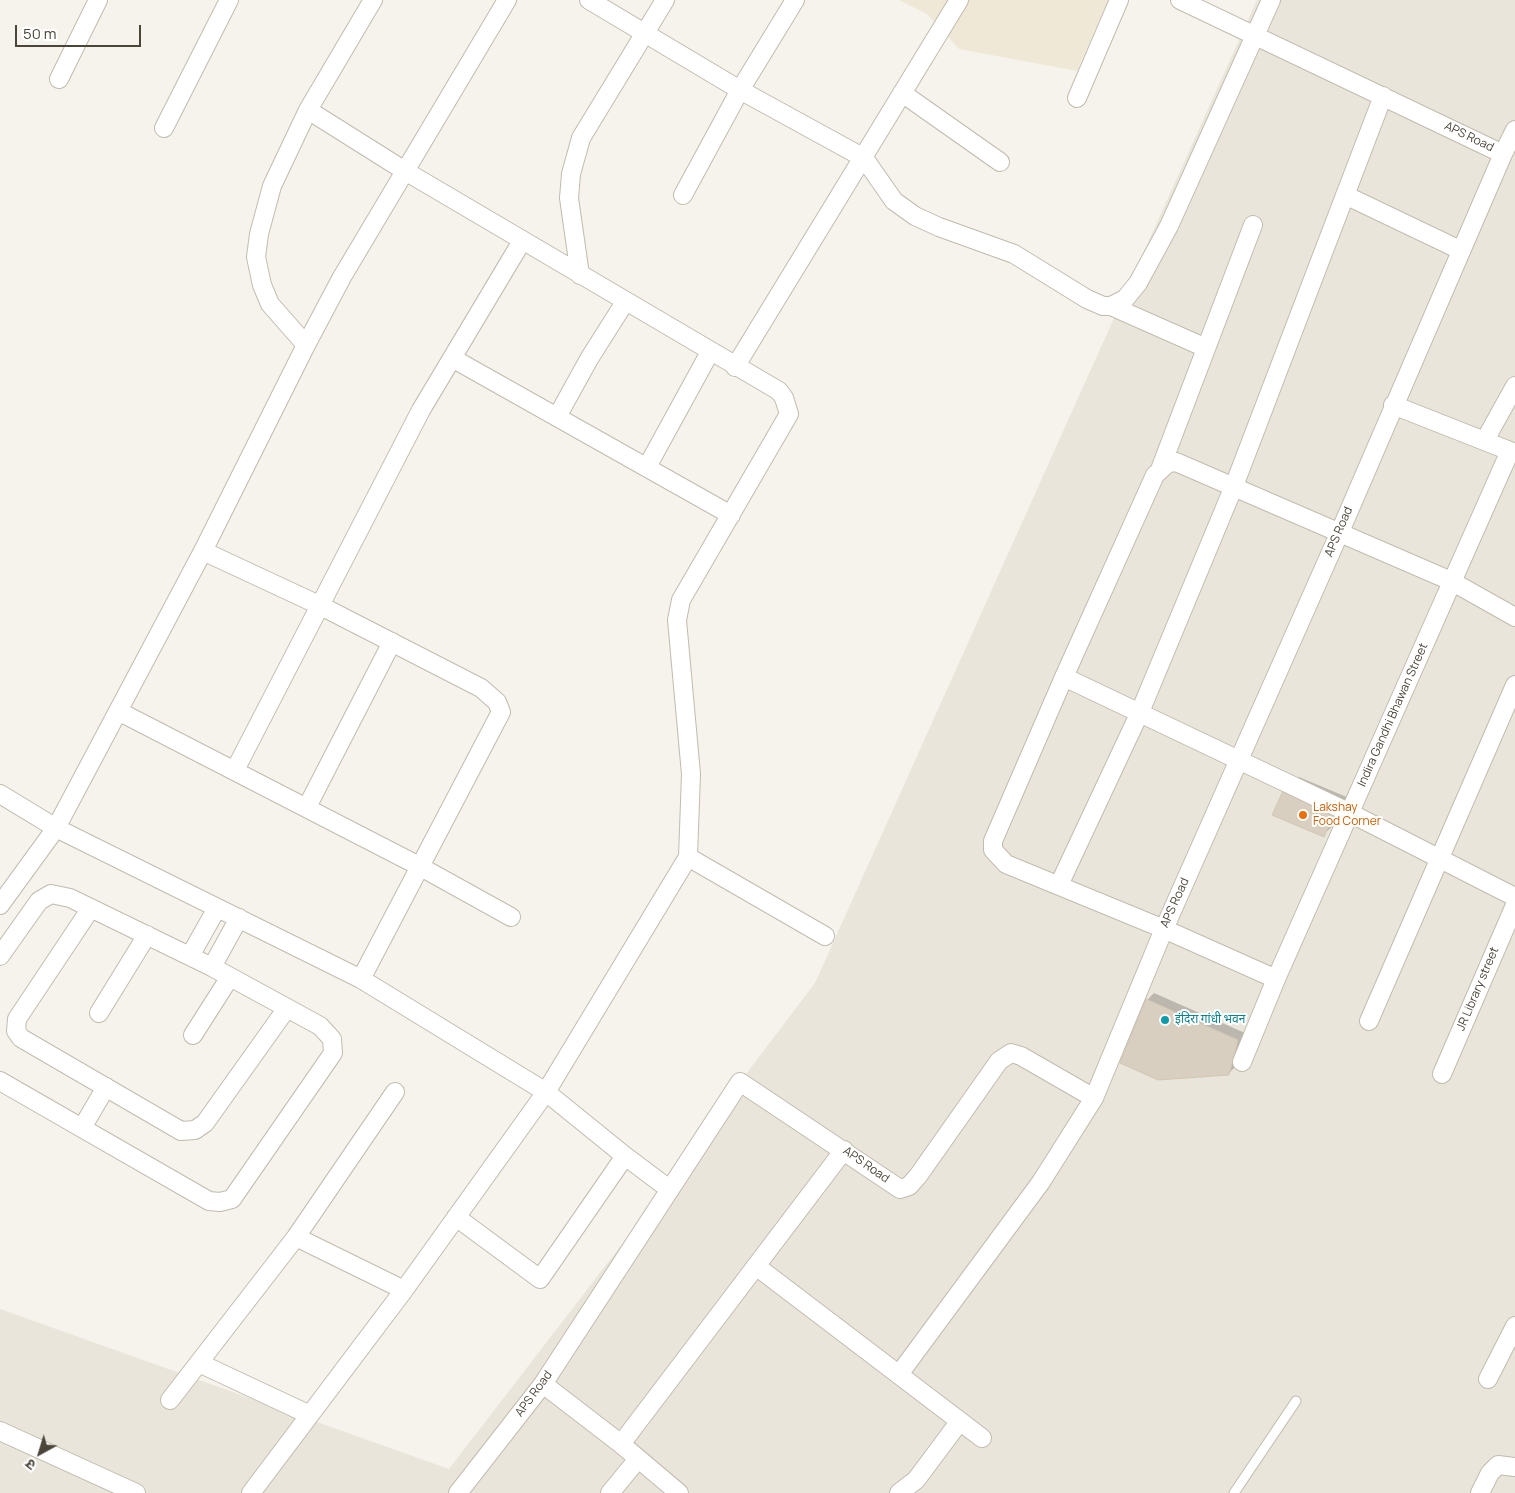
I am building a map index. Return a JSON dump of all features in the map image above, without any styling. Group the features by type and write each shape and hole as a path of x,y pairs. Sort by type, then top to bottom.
{"street":[{"path":"59,79 98,0"},
{"path":"164,128 229,0"},
{"path":"306,345 270,304 262,285 256,256 259,234 272,186 308,110 373,0"},
{"path":"0,905 56,828 203,551 342,277 507,0"},
{"path":"589,0 740,90 864,158 894,201 915,216 939,228 1014,254 1087,299 1103,306 1111,306 1206,348"},
{"path":"580,275 568,198 581,138 665,0"},
{"path":"683,195 740,90 795,0"},
{"path":"735,367 959,0"},
{"path":"1077,98 1119,0"},
{"name":"APS Road","path":"458,1493 543,1384 740,1082 900,1189 909,1186 918,1176 999,1061 1011,1053 1021,1056 1094,1098 1164,929 1339,534 1393,405 1503,154 1256,34 1180,0"},
{"path":"1111,306 1125,299 1138,282 1169,226 1272,0"},
{"path":"902,93 1000,162"},
{"path":"1059,885 1140,712 1234,486 1383,96"},
{"path":"251,1493 404,1290 546,1092 688,857 692,774 677,620 681,600 789,414 784,398 779,391 735,367 405,172 308,110"},
{"path":"1503,154 1515,130"},
{"path":"1345,195 1460,250"},
{"path":"1253,225 1161,467 1064,677 993,841 993,850 1006,864 1164,929 1276,979"},
{"path":"235,770 421,410 522,241"},
{"path":"557,417 589,359 625,302"},
{"path":"647,467 710,352"},
{"path":"452,358 731,515"},
{"path":"1485,440 1515,386"},
{"path":"1393,405 1512,452"},
{"name":"Indira Gandhi Bhawan Street","path":"1242,1062 1276,979 1451,581 1512,452"},
{"path":"1161,467 1168,462 1176,462 1234,486 1339,534 1451,581 1515,617"},
{"path":"203,551 321,606 481,688 497,702 501,712 360,979"},
{"path":"307,807 392,642"},
{"path":"1064,677 1350,813 1515,897"},
{"path":"1368,1021 1515,685"},
{"path":"118,711 307,807 511,917"},
{"path":"0,794 56,828 360,979 546,1092 669,1189"},
{"path":"688,857 825,936"},
{"path":"0,956 39,901 51,894 70,898 212,967 320,1026 332,1040 333,1053 232,1199 220,1202 209,1201 0,1081"},
{"name":"JR Library street","path":"1442,1074 1515,905"},
{"path":"90,908 17,1019 16,1031 22,1038 181,1131 195,1130 205,1124 287,1008"},
{"path":"190,956 217,908"},
{"path":"212,967 239,918"},
{"path":"99,1013 147,935"},
{"path":"193,1035 230,977"},
{"path":"82,1128 106,1087"},
{"path":"170,1400 296,1237 396,1092"},
{"path":"900,1374 1042,1182 1094,1098"},
{"path":"621,1444 844,1150"},
{"path":"456,1216 540,1279 625,1156"},
{"path":"296,1237 404,1290"},
{"path":"756,1266 982,1438"},
{"path":"1488,1379 1515,1326"},
{"path":"199,1363 310,1415"},
{"path":"543,1384 621,1444 679,1493"},
{"path":"899,1493 916,1480 960,1421"},
{"path":"0,1431 136,1493"},
{"path":"610,1493 638,1459"},
{"path":"1480,1493 1490,1473 1498,1465 1515,1467"}],"lane":[{"path":"1234,1493 1296,1401"}],"shaded area":[{"path":"899,0 1108,0 1077,71 959,49 927,14"},
{"path":"1257,0 1515,0 1515,1493 0,1493 0,1309 449,1469 696,1148 740,1082 815,983"}],"building":[{"name":"Lakshay Food Corner","path":"1283,791 1334,814 1324,837 1272,815"},
{"name":"इंदिरा गांधी भवन","path":"1146,999 1238,1040 1229,1075 1158,1080 1120,1063"}],"place":[{"name":"Lakshay Food Corner","path":"1303,815"},
{"name":"इंदिरा गांधी भवन","path":"1165,1020"}]}
